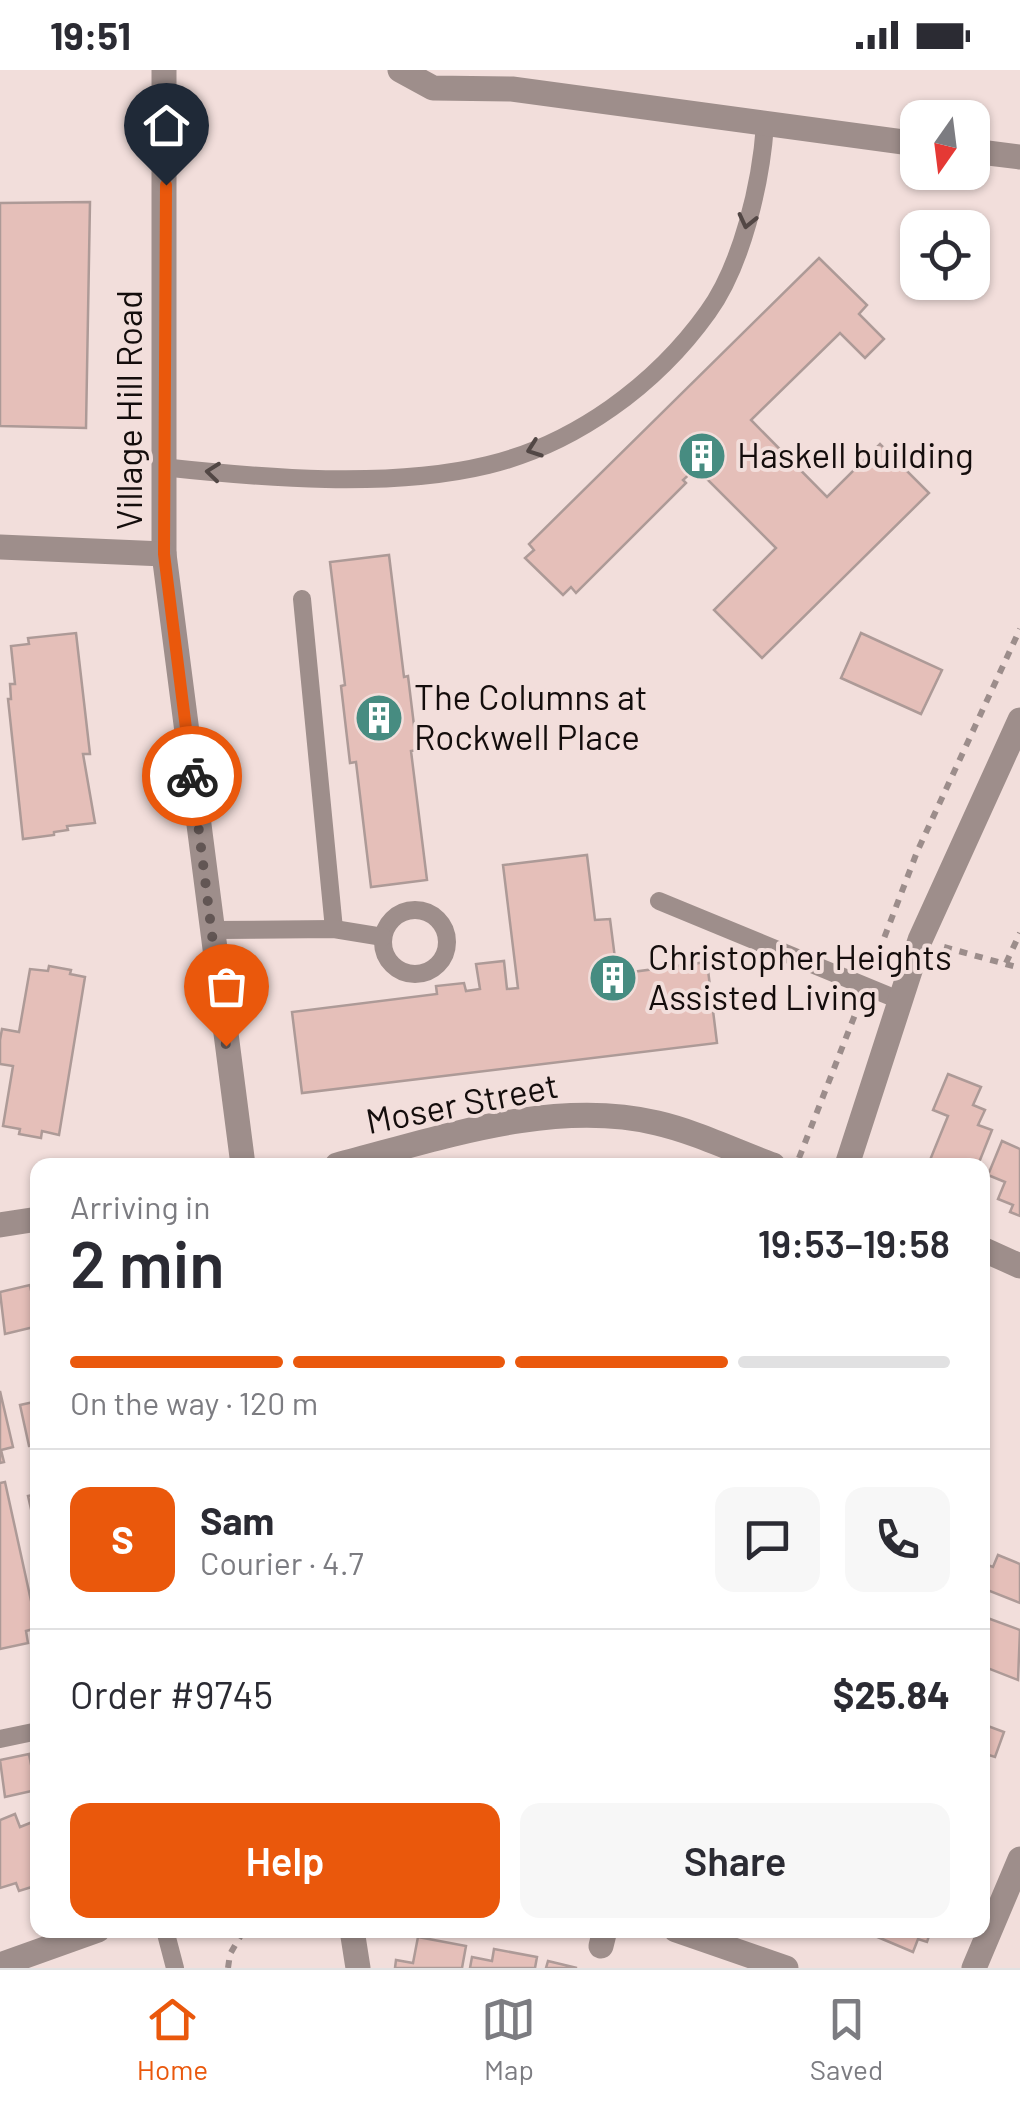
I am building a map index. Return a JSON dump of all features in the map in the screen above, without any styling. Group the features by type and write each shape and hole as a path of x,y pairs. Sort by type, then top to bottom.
{"street":[{"name":"Village Hill Road","path":"164,70 164,554 241,1158"},
{"path":"400,70 433,88 512,89 900,142"},
{"path":"494,70 512,89"},
{"path":"990,153 1020,157"},
{"path":"0,547 164,554"},
{"path":"849,1158 920,940 1020,720"},
{"name":"Moser Street","path":"365,1158 486,1128 606,1115 658,1123 754,1158"},
{"path":"0,1225 30,1220"},
{"path":"990,1253 1020,1266"},
{"path":"990,1930 1020,1859"},
{"path":"0,1965 76,1938"},
{"path":"353,1938 358,1968"},
{"path":"699,1938 786,1968"},
{"path":"974,1968 987,1938"}],"lane":[{"path":"162,467 334,478 430,475 489,465 555,441 616,406 670,359 710,310 740,250 764,147 765,125"},
{"path":"302,599 334,929"},
{"path":"660,901 899,1000"},
{"path":"211,930 334,929 383,937"},
{"path":"0,1738 30,1732"},
{"path":"167,1938 174,1968"}],"path":[{"path":"800,1158 916,852 1020,629"},
{"path":"1020,933 1006,963 1020,968"},
{"path":"228,1968 230,1954 239,1938"}],"building":[{"path":"90,202 86,428 0,426 0,203"},
{"name":"Haskell building","path":"819,258 867,305 859,314 884,339 865,358 840,333 751,420 827,497 880,444 929,493 762,658 714,610 776,548 696,468 683,480 686,483 576,593 571,587 563,595 525,558 534,550 529,544"},
{"name":"The Columns at Rockwell Place","path":"389,555 417,750 411,751 427,880 371,887 356,762 350,763 330,562"},
{"path":"76,633 90,754 83,754 95,823 67,826 68,830 54,835 23,839 8,699 10,684 15,684 11,646 29,644 28,638"},
{"path":"861,633 942,670 921,714 841,678"},
{"name":"Christopher Heights Assisted Living","path":"587,855 595,920 610,919 617,974 707,962 717,1043 302,1093 292,1012 437,994 436,986 464,983 466,991 480,989 476,964 504,961 507,989 518,988 503,865"},
{"path":"49,966 85,977 59,1135 42,1131 41,1138 3,1126 13,1066 0,1064 0,1040 2,1029 19,1032 30,969 48,971"},
{"path":"948,1074 981,1087 973,1105 985,1110 978,1125 992,1130 981,1158 931,1158 948,1116 933,1110"},
{"path":"1002,1141 1020,1149 1020,1216 1010,1212 1013,1205 998,1199 1005,1182 990,1176"},
{"path":"30,1285 30,1328 5,1334 0,1292"},
{"path":"0,1391 13,1447 1,1450 4,1462 0,1463"},
{"path":"30,1403 30,1446 29,1446 20,1405"},
{"path":"5,1482 30,1596 30,1630 26,1631 28,1643 0,1649 0,1483"},
{"path":"998,1555 1020,1564 1020,1603 990,1591 990,1566 993,1567"},
{"path":"990,1619 1020,1630 1018,1680 990,1669"},
{"path":"990,1727 1004,1732 995,1757 990,1755"},
{"path":"29,1754 30,1791 5,1797 0,1760"},
{"path":"15,1814 20,1827 30,1823 30,1888 19,1891 16,1883 0,1888 0,1820"},
{"path":"418,1938 466,1946 462,1968 395,1968 396,1960 413,1963"},
{"path":"880,1938 928,1938 927,1942 918,1939 913,1952"},
{"path":"494,1949 537,1957 535,1968 470,1968 472,1957 492,1961"},
{"path":"548,1961 577,1968 546,1968"}],"way so far":[{"path":"192,776 226,1046"}],"place":[{"name":"Haskell building","path":"702,456"},
{"name":"The Columns at Rockwell Place","path":"379,718"},
{"name":"Christopher Heights Assisted Living","path":"613,978"}],"route":[{"path":"166,185 164,554 192,776"}]}
